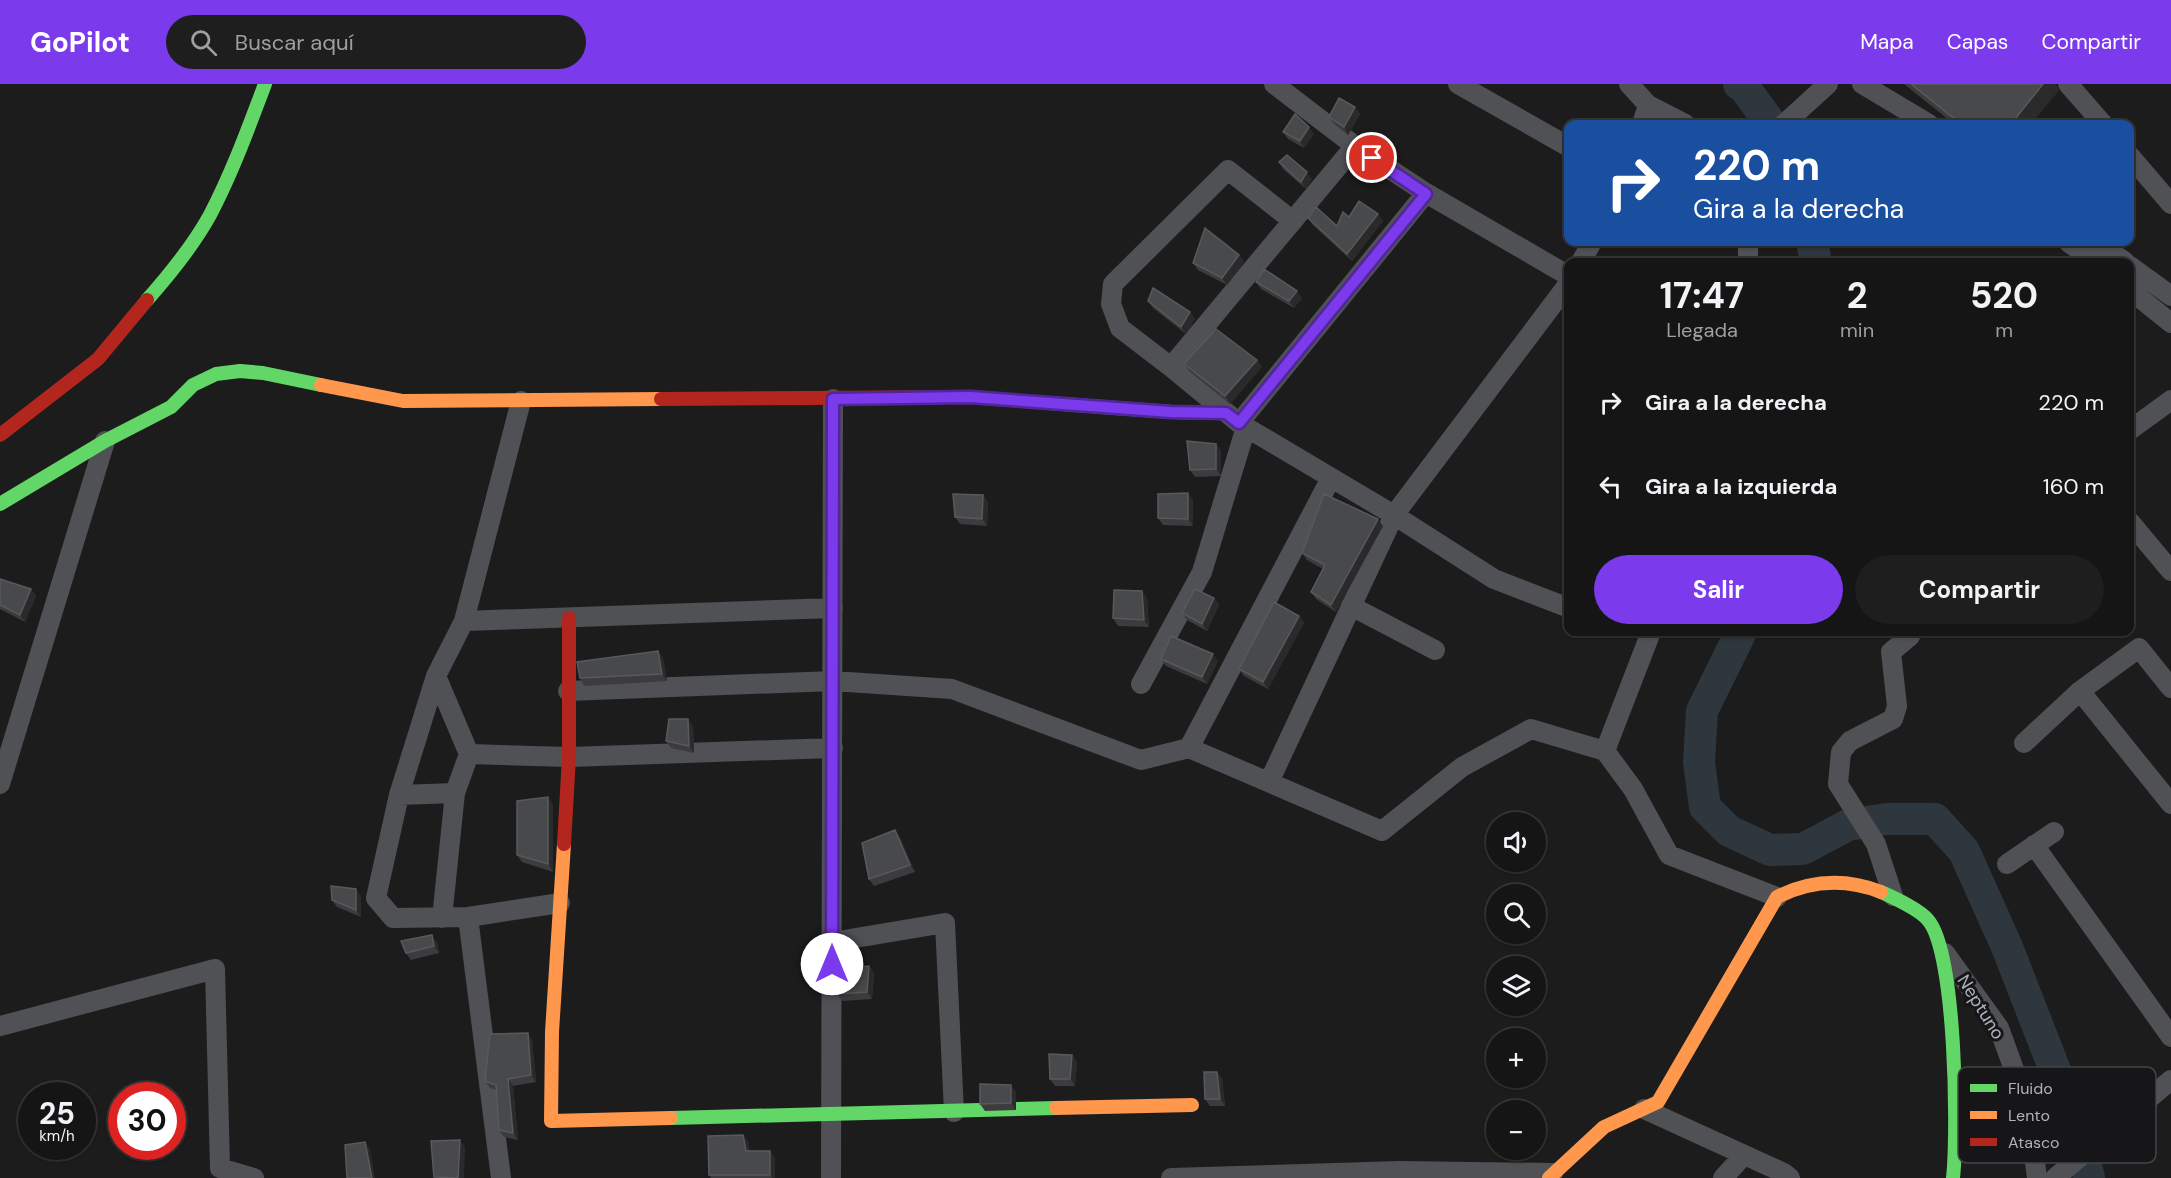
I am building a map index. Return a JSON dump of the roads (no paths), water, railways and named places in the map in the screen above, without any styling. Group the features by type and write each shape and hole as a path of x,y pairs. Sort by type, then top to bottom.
{"street":[{"path":"0,435 98,359 174,268 209,217 237,159 266,84"},
{"path":"1274,84 1355,146 1426,194 1564,273"},
{"path":"1458,84 1564,144"},
{"path":"1629,84 1648,105 1677,120"},
{"path":"1791,118 1827,84"},
{"path":"1862,84 1922,120"},
{"path":"2068,84 2100,120"},
{"path":"1643,120 1648,105"},
{"path":"1171,367 1355,146"},
{"path":"2134,161 2171,204"},
{"path":"1293,221 1228,170 1113,284 1111,304 1120,328 1237,421 1394,515 1494,579 1564,606"},
{"path":"1141,684 1202,572 1237,421 1426,194"},
{"path":"2073,246 2090,258"},
{"path":"2103,246 2119,258"},
{"path":"2134,269 2171,296"},
{"path":"1269,782 1394,515 1564,290"},
{"path":"2134,293 2171,323"},
{"path":"0,504 105,441 171,407 193,385 216,374 240,371 263,373 403,401 970,397 1171,412 1237,421"},
{"path":"831,1178 833,399"},
{"path":"2134,427 2171,400"},
{"path":"521,401 464,621 436,676 399,795 376,898 393,918 468,917 560,903"},
{"path":"0,784 105,441"},
{"path":"1189,748 1331,478"},
{"path":"2134,527 2171,571"},
{"path":"1351,606 1435,650"},
{"path":"464,621 833,608"},
{"path":"569,618 568,758 552,1032 551,1121 1192,1105"},
{"path":"1605,751 1643,636"},
{"path":"1893,896 1875,844 1838,784 1841,752 1850,741 1893,719 1897,706 1891,652 1910,636"},
{"path":"2024,743 2080,691 2139,648 2171,688"},
{"path":"436,676 469,754 455,793 442,918"},
{"path":"568,691 833,681 952,689 1141,760 1189,748 1382,831 1462,767 1531,729 1605,751 1633,789 1669,855 1777,897"},
{"path":"2080,691 2171,804"},
{"path":"469,754 568,758 833,748"},
{"path":"399,795 455,793"},
{"path":"2007,864 2054,832"},
{"path":"2034,845 2171,1037"},
{"path":"1171,1178 1551,1175 1604,1127 1658,1102 1777,897 1792,888 1819,881 1850,882 1893,896 1930,921 1940,946 1947,979 1956,1151 1953,1178"},
{"path":"468,917 501,1178"},
{"path":"832,942 945,923 954,1112"},
{"name":"Neptuno","path":"1940,946 1999,1028 2013,1067"},
{"path":"0,1026 215,969 220,1168 254,1178"},
{"path":"2156,1093 2171,1080"},
{"path":"1644,1108 1784,1173 1790,1178"},
{"path":"1723,1178 1744,1155"},
{"name":"Neptuno","path":"2035,1163 2037,1178"},
{"path":"2060,1174 2073,1163"}],"waterway":[{"path":"1739,84 1744,87 1768,120"},
{"path":"1813,246 1815,258"},
{"path":"1739,636 1702,711 1699,762 1705,807 1729,831 1770,850 1803,849 1848,825 1886,819 1935,819 1964,851 2007,947 2054,1067"},
{"path":"2085,1163 2089,1178"}]}
